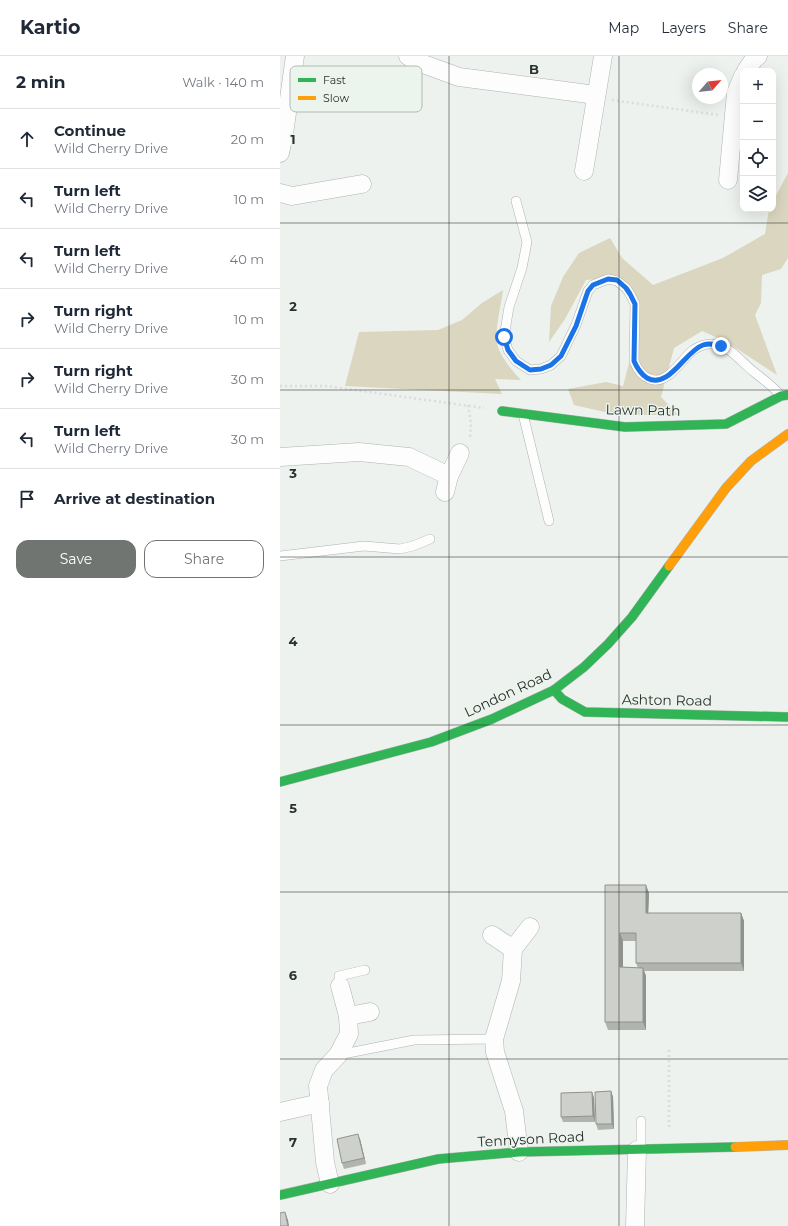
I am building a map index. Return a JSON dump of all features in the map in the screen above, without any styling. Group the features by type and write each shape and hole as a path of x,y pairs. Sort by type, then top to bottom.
{"street":[{"path":"293,66 295,56"},
{"path":"408,56 415,62 459,77 596,95"},
{"path":"584,170 604,56"},
{"path":"748,68 758,56"},
{"path":"728,180 736,93 740,83"},
{"path":"280,153 290,88"},
{"path":"280,193 292,196 362,184"},
{"name":"Lawn Path","path":"502,411 625,426 726,424 785,395"},
{"name":"London Road","path":"280,782 431,742 492,719 554,690 584,667 608,644 632,617 726,488 751,461 788,434"},
{"path":"280,457 359,452 409,458 447,484 460,453"},
{"name":"Ashton Road","path":"554,690 562,699 585,712 788,717"},
{"path":"519,1152 514,1111 495,1052 494,1039 511,981 513,949 530,927"},
{"path":"492,935 513,949"},
{"path":"330,1184 325,1162 318,1086 324,1070 338,1055 348,1034 348,1016 340,986"},
{"path":"348,1016 370,1012"},
{"path":"280,1112 320,1104"},
{"name":"Tennyson Road","path":"280,1195 438,1159 519,1152 788,1145"},
{"path":"634,1226 639,1150"}],"lane":[{"path":"516,201 527,242 522,268 509,307 504,337 508,350 516,361 530,370 541,369 551,365 561,356 576,326 588,291 593,285 608,279 617,280 626,288 635,304 634,361 637,368 646,378 658,381 669,375 693,350 702,345 711,344 721,346 734,354 754,372 785,395"},
{"path":"522,414 549,521"},
{"path":"280,556 364,546 400,549 414,546 430,539"},
{"path":"340,986 339,976 365,970"},
{"path":"338,1055 414,1040 494,1039"},
{"path":"639,1150 641,1121"}],"path":[{"path":"596,95 607,99 734,118"},
{"path":"280,386 326,386 502,411"},
{"path":"460,453 471,438 471,423 468,405"},
{"path":"669,1050 670,1149"}],"shaded area":[{"path":"788,173 788,258 781,269 762,275 761,303 755,315 777,375 725,341 702,331 674,348 661,397 678,415 618,415 574,405 568,389 606,382 623,386 632,352 634,306 611,278 586,280 565,319 549,342 551,306 563,277 579,253 610,238 622,258 653,285 723,258 765,234 769,212 776,212 776,195"},
{"path":"503,290 497,323 498,348 510,368 521,380 495,379 502,394 345,386 359,332 438,330 462,320 482,303"}],"building":[{"path":"605,885 646,885 646,913 741,913 741,963 636,963 636,933 620,933 620,967 643,968 643,1022 605,1022"},
{"path":"611,1091 612,1124 596,1124 595,1092"},
{"path":"592,1092 593,1116 561,1117 561,1093"},
{"path":"358,1134 364,1158 342,1163 337,1139"},
{"path":"285,1212 288,1226 280,1226 280,1213"}],"traffic: fast":[{"path":"502,411 625,427 726,424 781,396 788,395"},
{"path":"280,782 431,742 492,719 554,690 584,667 608,644 632,617 669,566"},
{"path":"554,690 562,699 585,712 788,717"},
{"path":"280,1195 438,1159 519,1152 735,1147"}],"traffic: slow":[{"path":"669,566 726,488 751,461 788,434"},
{"path":"735,1147 788,1145"}],"route":[{"path":"504,337 508,350 516,361 530,370 541,369 551,365 561,356 576,326 588,291 593,285 602,280 608,279 617,280 626,288 635,304 634,361 637,368 646,378 658,381 669,375 693,350 702,345 711,344 721,346"}]}
